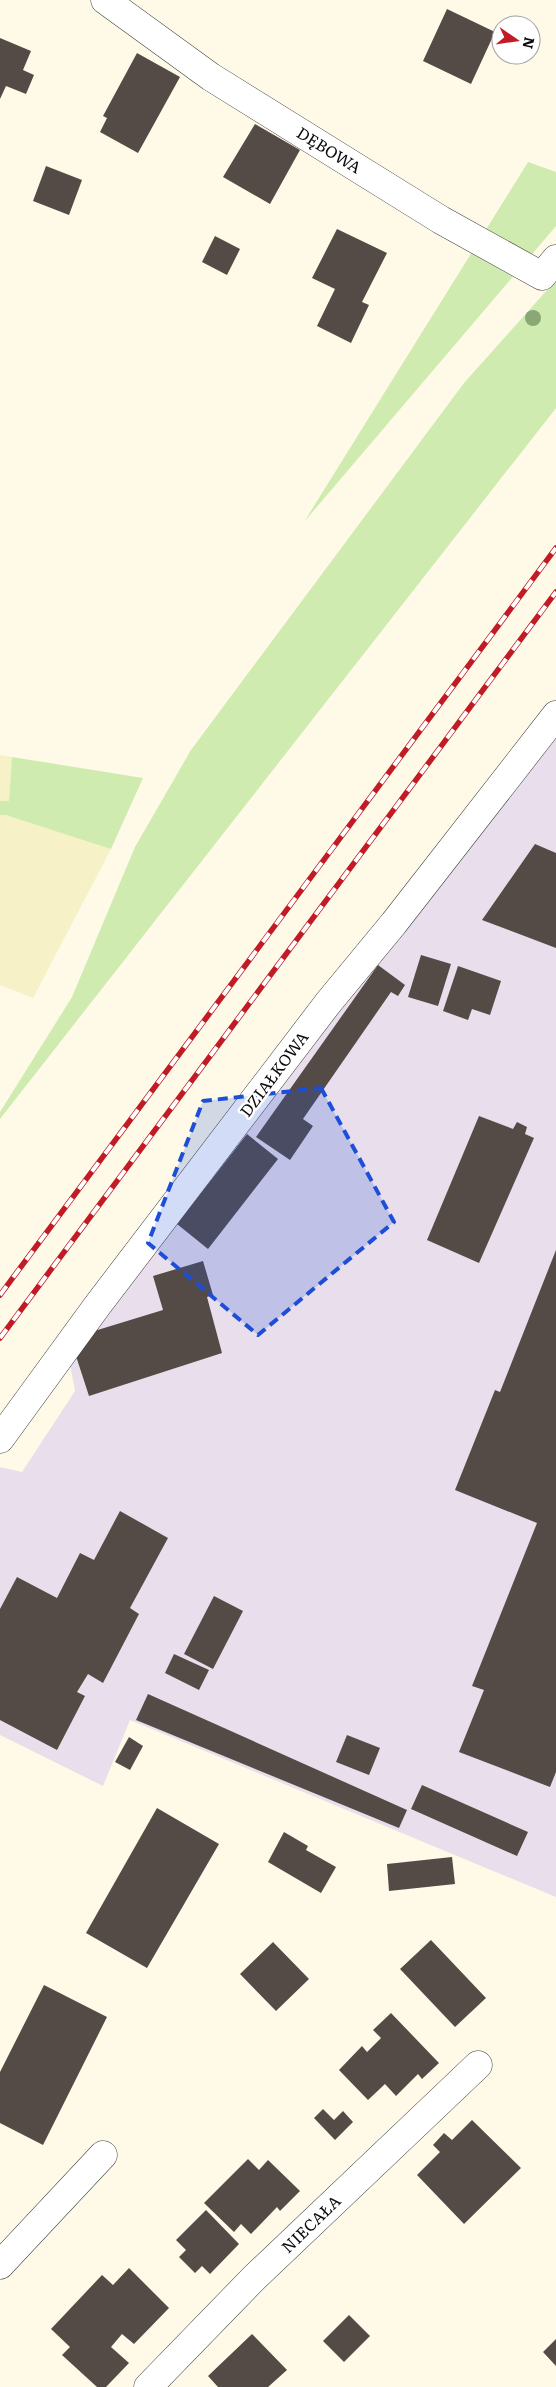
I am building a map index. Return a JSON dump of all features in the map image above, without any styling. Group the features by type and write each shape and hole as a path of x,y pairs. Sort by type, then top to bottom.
{"street":[{"name":"DĘBOWA","path":"105,0 211,77 441,220 542,276 556,259"},
{"name":"DZIAŁKOWA","path":"0,1439 97,1306 322,1010 394,923 556,715"},
{"name":"NIECAŁA","path":"148,2387 254,2278 478,2065"},
{"path":"0,2264 103,2155"}],"highlighted area":[{"path":"321,1088 394,1222 258,1335 148,1243 203,1101"}],"shaded area":[{"path":"556,737 556,1897 130,1720 103,1786 0,1735 0,1467 22,1472 75,1391 68,1354"},
{"path":"0,755 12,757 9,801 0,801"},
{"path":"16,814 111,849 33,998 0,985 0,815"}],"green space":[{"path":"528,162 556,172 556,226 304,522"},
{"path":"556,280 556,408 0,1119 0,1112 72,997 135,847 191,750 464,383"},
{"path":"12,757 143,778 111,849 6,815 0,815 0,801 9,801"}],"building":[{"path":"447,9 491,30 491,41 471,84 423,61"},
{"path":"0,38 31,51 23,70 34,75 26,94 6,86 0,99"},
{"path":"137,53 180,77 138,153 100,132 107,118 103,116"},
{"path":"255,124 300,150 270,204 223,177"},
{"path":"46,166 82,180 69,215 33,201"},
{"path":"337,229 387,253 362,302 369,305 351,343 317,326 335,289 312,278"},
{"path":"215,236 240,249 227,275 202,262"},
{"path":"535,844 556,853 556,948 482,920"},
{"path":"421,955 451,964 438,1006 408,997"},
{"path":"378,965 405,985 398,996 391,992 303,1119 313,1126 290,1160 256,1137"},
{"path":"458,966 501,981 490,1015 472,1009 468,1020 443,1011"},
{"path":"479,1116 513,1129 517,1122 527,1127 525,1134 534,1138 479,1263 427,1240"},
{"path":"247,1134 278,1159 208,1249 177,1224"},
{"path":"556,1250 556,1772 550,1787 459,1752 484,1690 472,1686 537,1523 455,1490 495,1390 500,1392"},
{"path":"203,1261 213,1295 207,1297 222,1353 89,1396 75,1353 91,1332 163,1310 153,1276"},
{"path":"120,1511 168,1538 130,1608 139,1614 103,1683 88,1674 77,1692 85,1696 57,1750 0,1720 0,1609 17,1577 57,1598 80,1553 94,1560"},
{"path":"214,1596 243,1611 213,1669 184,1654"},
{"path":"174,1654 209,1670 199,1690 165,1673"},
{"path":"148,1694 407,1810 399,1828 136,1720"},
{"path":"347,1735 380,1748 369,1775 336,1762"},
{"path":"129,1737 143,1746 130,1770 115,1762"},
{"path":"422,1785 528,1832 517,1856 411,1809"},
{"path":"157,1808 219,1844 147,1968 86,1933"},
{"path":"284,1832 308,1846 306,1850 336,1867 321,1893 268,1862"},
{"path":"452,1857 455,1884 389,1891 387,1864"},
{"path":"431,1940 486,1998 455,2027 400,1969"},
{"path":"273,1942 309,1979 276,2011 240,1974"},
{"path":"44,1985 107,2017 43,2145 0,2123 0,2072"},
{"path":"391,2013 439,2063 422,2079 418,2074 396,2096 385,2084 368,2100 339,2070 362,2046 367,2052 381,2038 373,2030"},
{"path":"323,2109 334,2120 343,2111 353,2122 335,2140 314,2118"},
{"path":"472,2120 521,2168 464,2224 417,2175 440,2152 433,2145 444,2133 452,2140"},
{"path":"248,2159 259,2170 268,2160 300,2191 280,2211 277,2207 251,2234 241,2224 234,2232 204,2203"},
{"path":"206,2210 239,2244 210,2274 202,2266 195,2273 179,2257 186,2250 176,2240"},
{"path":"129,2268 169,2308 134,2344 122,2334 111,2347 129,2363 106,2387 97,2387 62,2355 70,2347 51,2329 102,2275 113,2285"},
{"path":"349,2315 370,2336 344,2362 323,2341"},
{"path":"252,2334 287,2370 268,2387 218,2387 208,2376"},
{"path":"556,2339 556,2366 543,2352"}],"railway":[{"path":"0,1295 556,548"},
{"path":"0,1338 556,592"}]}
